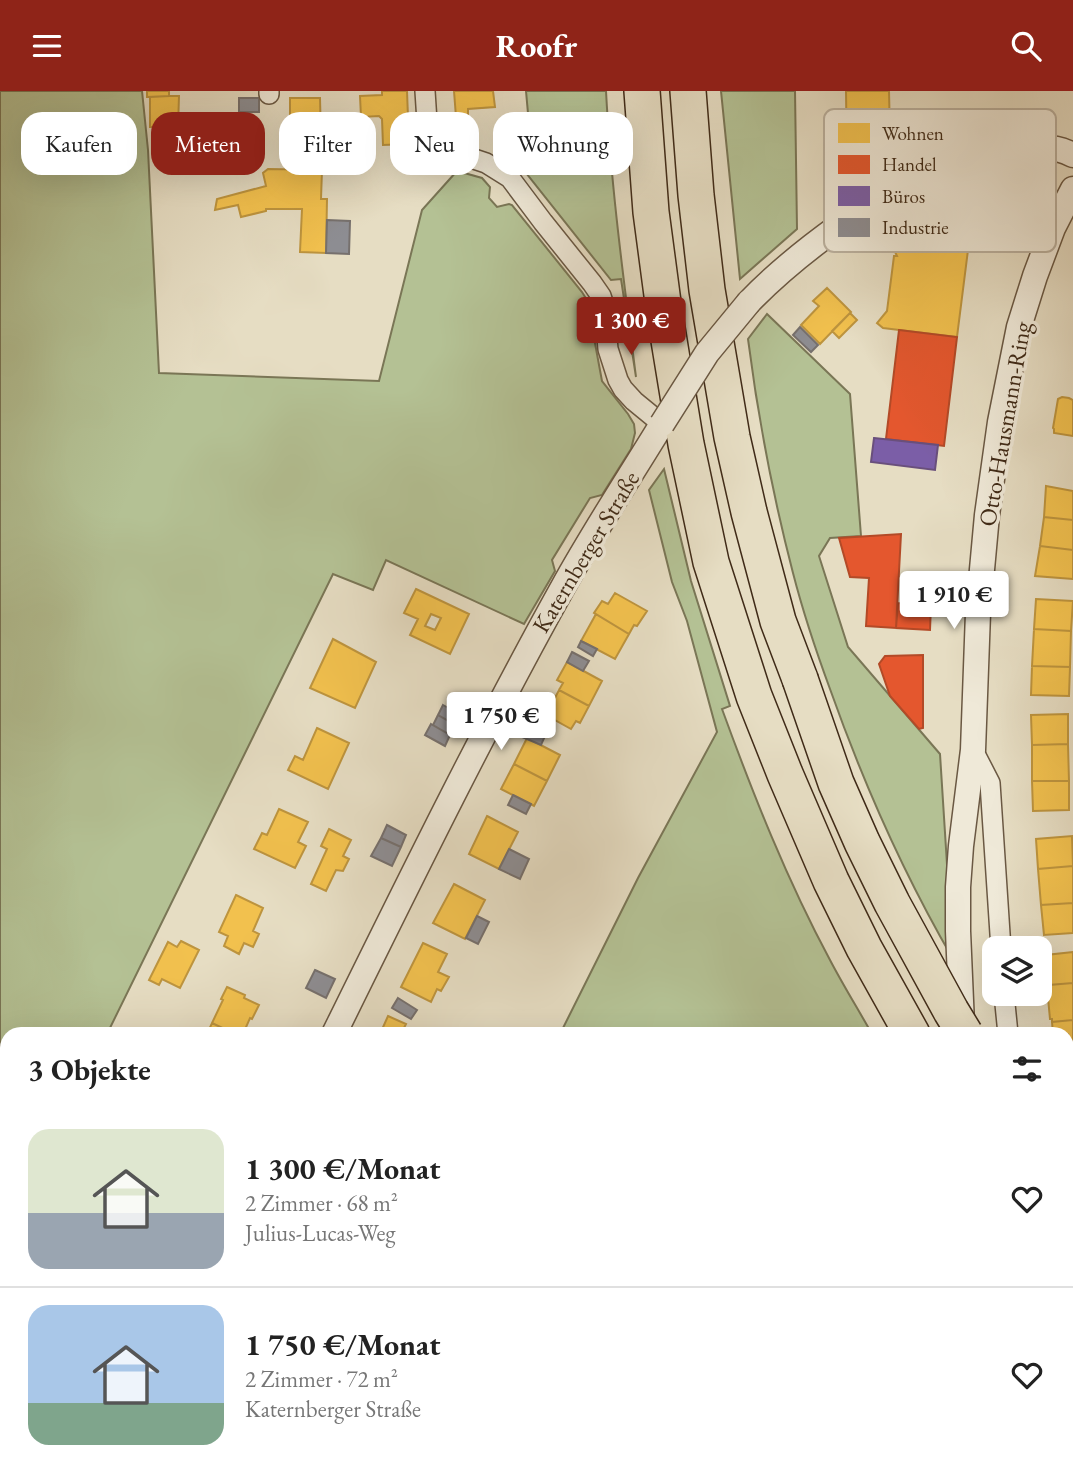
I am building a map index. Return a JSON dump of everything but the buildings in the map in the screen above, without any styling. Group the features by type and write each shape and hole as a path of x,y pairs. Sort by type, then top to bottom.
{"highway":[{"path":"642,91 651,212 664,310 686,444 711,562 754,696 785,774 831,881 864,948 908,1027"},
{"path":"688,91 707,290 732,437 778,621 836,783 862,842 898,915 960,1027"}],"street":[{"path":"425,91 428,137 434,146 441,152 486,163 510,178 542,222 592,282 604,305 608,349 614,371 623,389 662,424"},
{"name":"Katernberger Straße","path":"1056,149 1073,155"},
{"path":"1056,221 1073,189"},
{"name":"Katernberger Straße","path":"337,1027 525,656 565,583 662,424 707,353 750,302 765,285 824,238"},
{"name":"Otto-Hausmann-Ring","path":"964,1027 957,931 958,887 973,750 978,614 987,515 1000,422 1020,327 1044,252"},
{"name":"Otto-Hausmann-Ring","path":"973,750 990,783 1000,936"},
{"path":"1005,1006 1007,1027"}],"green space":[{"path":"0,91 142,91 148,150 159,373 379,381 422,210 453,175 471,175 482,178 490,187 489,198 497,207 512,205 582,292 587,300 602,381 634,424 631,449 602,495 590,498 552,560 555,571 524,624 386,560 373,590 333,574 110,1027 0,1027"},
{"path":"526,91 606,91 607,112 528,112"},
{"path":"721,91 795,91 797,229 740,279"},
{"path":"528,175 613,175 636,377 621,279 611,280"},
{"path":"767,314 850,394 861,536 830,538 819,556 848,647 940,754 953,959 917,894 870,793 825,675 801,602 773,486 748,339"},
{"path":"664,469 691,581 730,706 722,709 758,805 799,899 868,1027 564,1027 638,878 717,732 687,621 672,582 649,490"}]}
